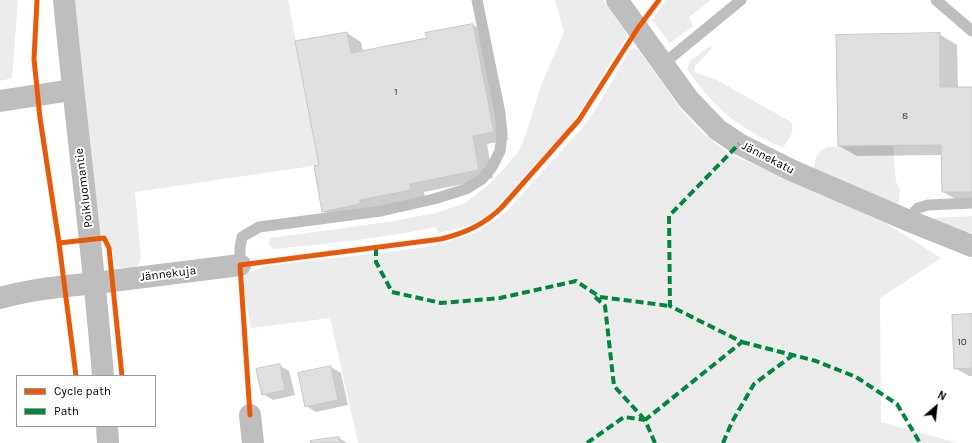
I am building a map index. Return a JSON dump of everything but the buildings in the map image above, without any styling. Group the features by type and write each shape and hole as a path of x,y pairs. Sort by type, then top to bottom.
{"street":[{"name":"Poikluomantie","path":"64,0 72,90 96,283 103,375"},
{"name":"Jännekatu","path":"617,0 688,100 702,116 718,130 791,170 972,246"},
{"path":"0,102 72,90"},
{"name":"Jännekuja","path":"0,298 23,291 64,285 96,283 240,265"},
{"path":"250,415 254,443"},
{"path":"107,427 108,443"}],"lane":[{"path":"240,265 240,247 242,237 259,227 381,211 434,199 466,189 482,178 492,167 500,151 502,134 500,113 477,0"},
{"path":"663,64 741,0"},
{"path":"936,0 972,32"},
{"path":"907,220 918,208 928,205 972,203"}],"shaded area":[{"path":"0,0 18,0 12,78 0,81"},
{"path":"71,0 288,0 319,165 135,192 141,257 137,267 124,269 116,266 109,242 101,237 94,236"},
{"path":"555,0 603,0 624,29 627,37 572,124 491,213 472,224 438,233 436,227 314,245 273,249 268,244 270,238 388,222 436,213 465,203 492,182 519,151 542,83 564,32"},
{"path":"666,0 711,0 689,17 693,26 670,43 652,20"},
{"path":"710,46 712,48 695,66 694,72 717,80 791,122 793,129 783,148 753,133 729,116 708,96 687,69 690,61"},
{"path":"634,48 638,49 683,112 704,134 728,153 884,222 941,258 880,298 881,422 958,443 358,443 330,318 251,328 243,287 246,273 267,266 420,248 444,243 479,231 505,213 583,127 596,109 630,50"},
{"path":"893,145 896,182 900,189 899,201 893,206 814,169 817,156 827,147"},
{"path":"972,216 972,233 931,221 934,218"}],"marked path":[{"path":"655,443 645,420 742,342 670,306 669,216 739,144"},
{"path":"376,248 376,262 392,292 441,303 500,298 576,281 600,297 670,306"},
{"path":"595,297 605,306 614,386 645,420"},
{"path":"742,342 816,361 856,377 897,404 920,443"},
{"path":"723,443 732,422 754,384 793,355"},
{"path":"587,443 624,417 645,420"}],"cycle path":[{"path":"37,0 34,59 40,118 59,243 76,375"},
{"path":"250,415 240,265 441,239 474,228 502,207 579,120 638,28 659,0"},
{"path":"59,243 104,238 109,248 122,375"}]}
